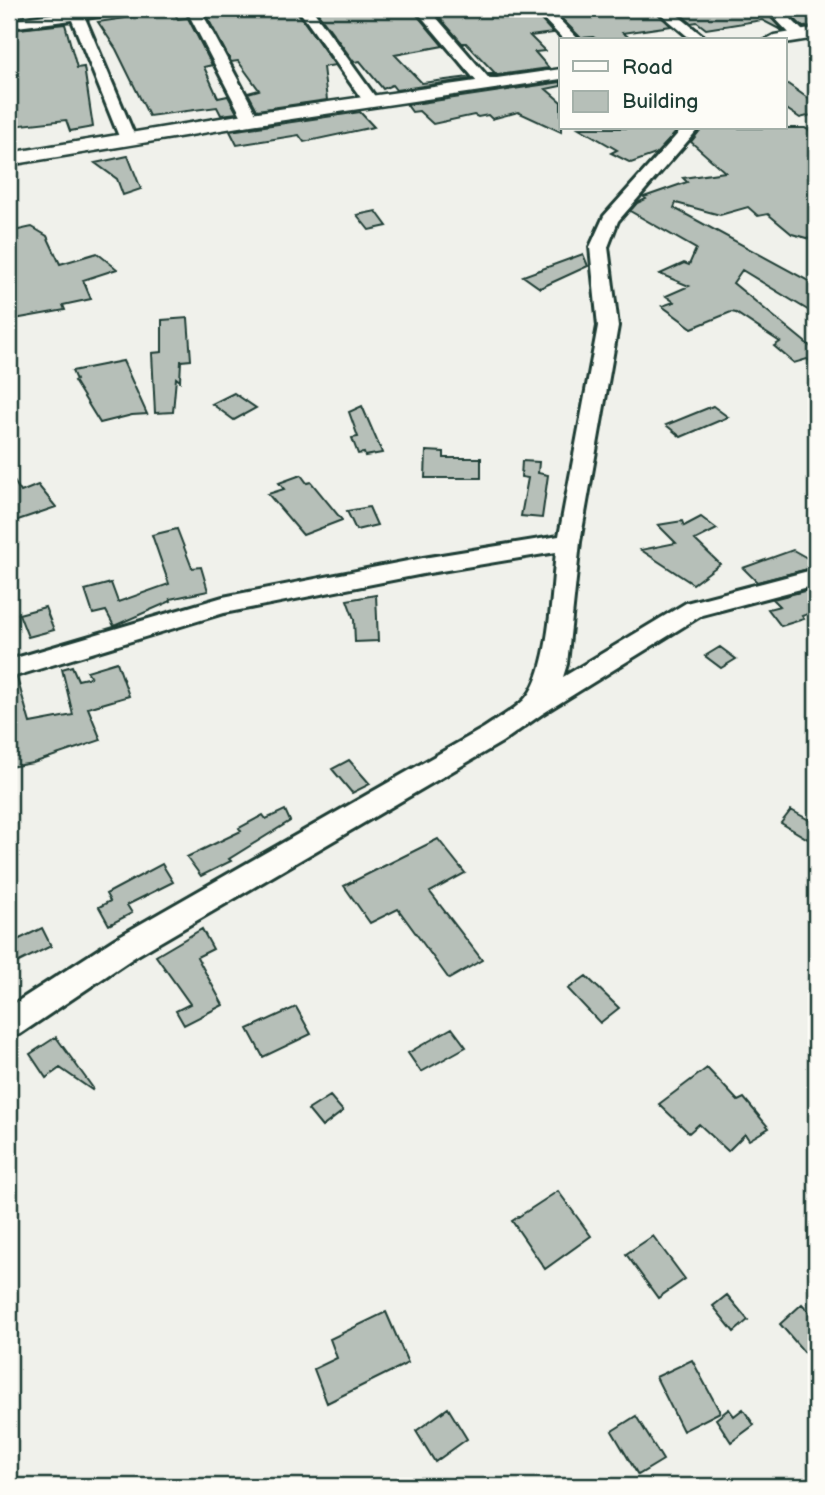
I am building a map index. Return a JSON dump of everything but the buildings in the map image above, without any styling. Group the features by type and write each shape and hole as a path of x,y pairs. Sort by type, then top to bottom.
{"street":[{"path":"9,24 76,12 122,9"},
{"path":"193,9 251,119"},
{"path":"305,9 371,102"},
{"path":"422,9 488,86"},
{"path":"541,9 570,38"},
{"path":"662,9 698,38"},
{"path":"773,9 799,37"},
{"path":"76,12 128,139"},
{"path":"9,159 251,119 559,74"},
{"path":"533,707 547,688 555,664 569,542 608,326 599,247 610,220 689,130"},
{"path":"9,669 223,604 569,542"},
{"path":"9,1024 126,947 438,767 694,609 816,577"}]}
